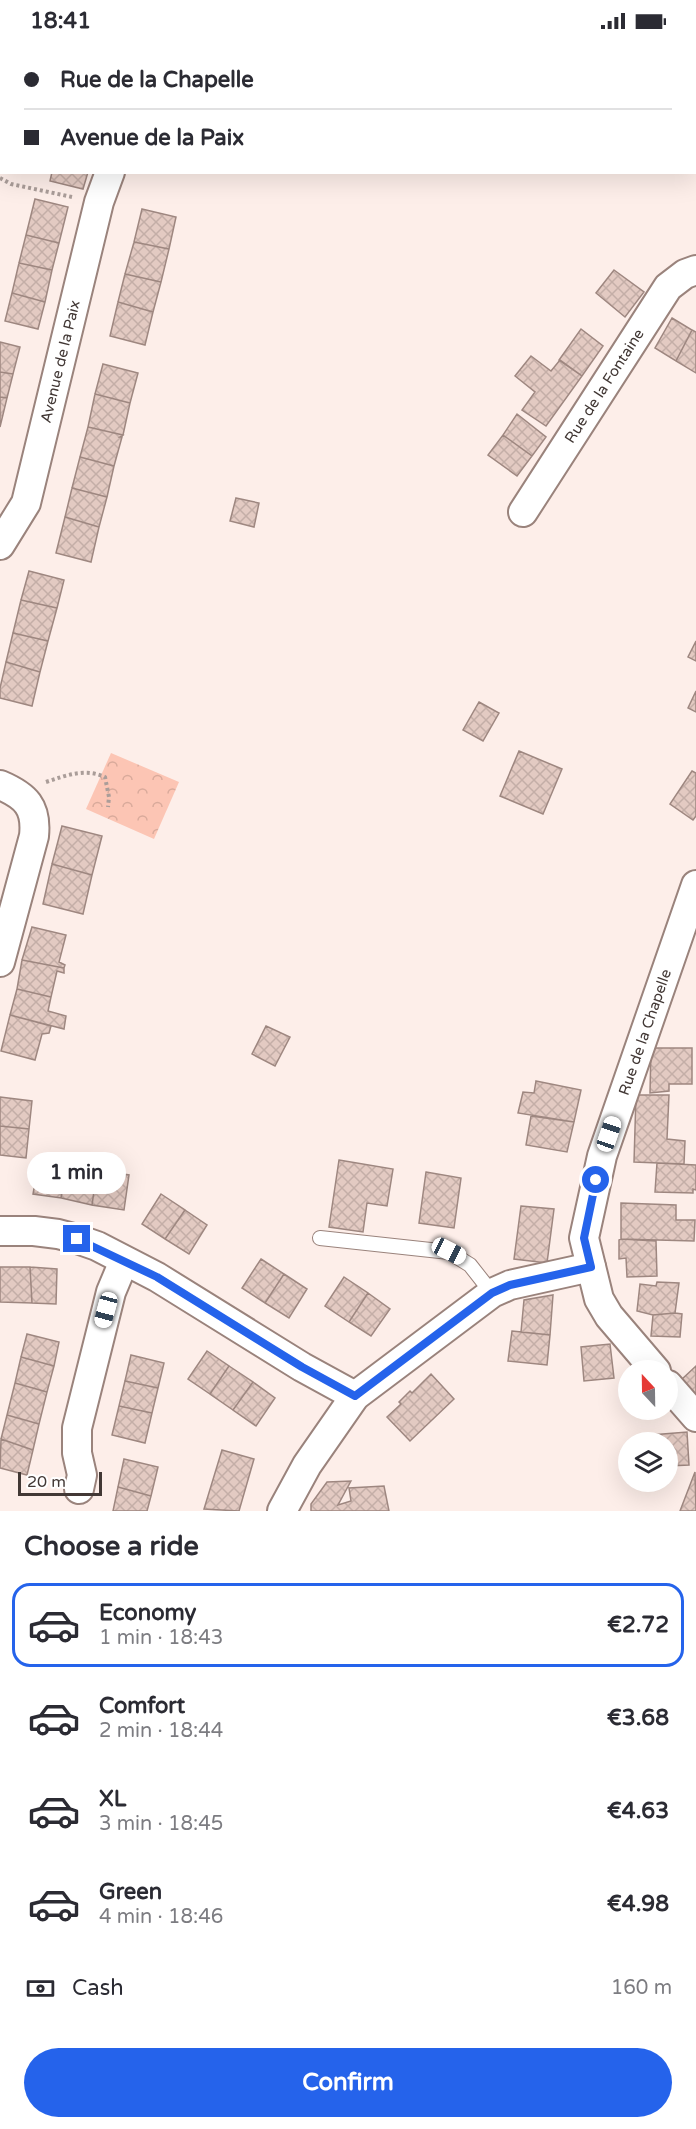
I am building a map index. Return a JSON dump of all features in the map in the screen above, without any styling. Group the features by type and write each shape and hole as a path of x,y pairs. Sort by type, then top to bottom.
{"street":[{"name":"Avenue de la Paix","path":"0,545 26,503 99,202 109,174"},
{"name":"Rue de la Fontaine","path":"522,512 669,287 685,274 696,270"},
{"path":"0,962 34,836 35,816 12,791"},
{"name":"Rue de la Chapelle","path":"647,1360 609,1316 599,1299 584,1238 602,1156 696,885"},
{"path":"0,1231 34,1231 77,1239 157,1277 302,1367 355,1396"},
{"path":"79,1490 82,1475 77,1453 77,1428 111,1292 124,1261"},
{"path":"282,1511 308,1465 355,1396 492,1293 517,1283 591,1267"},
{"path":"678,1396 696,1417"}],"lane":[{"path":"320,1238 449,1251 470,1265 492,1293"}],"path":[{"path":"0,178 11,184 99,202"},
{"path":"12,791 70,774 93,771 105,777 109,797 108,807"}],"green space":[{"path":"111,753 179,782 154,839 86,809"}],"building":[{"path":"52,174 87,174 83,189 50,181"},
{"path":"35,199 68,207 59,243 26,235"},
{"path":"142,209 176,217 169,249 134,242"},
{"path":"26,235 59,243 52,270 19,263"},
{"path":"134,242 169,249 161,282 125,274"},
{"path":"19,263 52,270 45,302 12,293"},
{"path":"614,270 644,292 625,317 596,293"},
{"path":"125,274 161,282 153,312 118,302"},
{"path":"12,293 45,302 38,329 5,321"},
{"path":"118,302 153,312 145,345 110,336"},
{"path":"672,318 692,330 676,361 655,348"},
{"path":"581,329 603,346 582,376 559,360"},
{"path":"692,330 696,332 696,373 676,361"},
{"path":"0,342 20,347 13,374 0,372"},
{"path":"531,356 551,371 560,360 582,376 546,426 522,410 535,392 515,376"},
{"path":"103,364 138,373 130,403 95,394"},
{"path":"0,372 13,374 7,398 0,397"},
{"path":"95,394 130,403 123,435 88,427"},
{"path":"0,397 7,398 0,427"},
{"path":"517,414 546,437 532,456 503,435"},
{"path":"88,427 123,435 120,437 122,437 114,466 80,457"},
{"path":"503,435 532,456 517,476 488,455"},
{"path":"80,457 114,466 107,497 72,488"},
{"path":"72,488 107,497 99,527 65,517"},
{"path":"236,498 259,503 254,527 230,521"},
{"path":"65,517 99,527 91,562 56,553"},
{"path":"29,571 64,580 57,608 21,600"},
{"path":"21,600 57,608 48,641 13,633"},
{"path":"13,633 48,641 40,672 6,662"},
{"path":"696,641 696,661 688,657"},
{"path":"6,662 40,672 32,706 0,698"},
{"path":"696,691 696,712 688,708"},
{"path":"479,702 499,713 483,741 463,730"},
{"path":"519,751 562,769 543,814 500,796"},
{"path":"692,771 696,773 696,816 693,820 670,804"},
{"path":"62,826 102,836 92,875 52,864"},
{"path":"52,864 92,875 83,914 43,904"},
{"path":"32,927 66,935 59,962 65,965 64,968 22,960"},
{"path":"22,960 64,968 64,973 57,971 51,997 17,989"},
{"path":"17,989 51,997 48,1011 66,1016 64,1029 10,1015"},
{"path":"10,1015 51,1026 49,1033 42,1034 35,1060 1,1051"},
{"path":"266,1026 290,1037 275,1066 252,1054"},
{"path":"651,1048 692,1048 692,1084 669,1084 669,1091 650,1093"},
{"path":"536,1081 581,1090 574,1122 518,1113 523,1092 534,1093"},
{"path":"636,1095 669,1095 667,1139 685,1141 684,1164 634,1162"},
{"path":"0,1097 32,1101 29,1129 0,1126"},
{"path":"531,1116 574,1122 567,1152 526,1145"},
{"path":"0,1126 29,1129 26,1158 0,1155"},
{"path":"39,1160 67,1164 61,1198 33,1194"},
{"path":"339,1160 393,1169 387,1206 367,1203 363,1232 329,1227"},
{"path":"657,1163 696,1165 696,1190 693,1189 693,1193 655,1192"},
{"path":"67,1164 97,1170 92,1205 61,1198"},
{"path":"97,1170 129,1175 124,1210 92,1205"},
{"path":"426,1172 461,1178 454,1228 419,1223"},
{"path":"161,1194 185,1210 165,1239 142,1224"},
{"path":"621,1203 676,1205 676,1220 695,1220 694,1241 621,1239"},
{"path":"521,1206 554,1209 547,1263 514,1259"},
{"path":"185,1210 207,1225 189,1254 165,1239"},
{"path":"619,1240 656,1241 657,1276 627,1277 626,1258 619,1259"},
{"path":"261,1259 284,1274 265,1303 242,1288"},
{"path":"0,1267 30,1267 32,1303 0,1302"},
{"path":"30,1267 57,1269 56,1304 32,1303"},
{"path":"284,1274 307,1289 289,1318 265,1303"},
{"path":"344,1277 368,1293 349,1322 325,1306"},
{"path":"657,1282 679,1283 675,1313 653,1315 637,1311 640,1284 656,1286"},
{"path":"368,1293 390,1309 371,1336 349,1322"},
{"path":"553,1295 550,1335 521,1332 524,1300"},
{"path":"682,1314 680,1337 651,1336 653,1315"},
{"path":"512,1331 550,1335 547,1365 508,1361"},
{"path":"27,1334 59,1342 54,1366 21,1357"},
{"path":"610,1344 614,1378 584,1381 581,1347"},
{"path":"207,1351 229,1366 210,1394 188,1379"},
{"path":"131,1355 164,1363 158,1388 125,1381"},
{"path":"21,1357 54,1366 47,1392 15,1383"},
{"path":"229,1366 253,1382 233,1410 210,1394"},
{"path":"696,1366 696,1397 681,1380"},
{"path":"431,1374 454,1399 410,1441 387,1417 401,1404 399,1402 410,1391 412,1393"},
{"path":"125,1381 158,1388 152,1413 119,1406"},
{"path":"253,1382 275,1398 256,1426 233,1410"},
{"path":"15,1383 47,1392 39,1424 7,1415"},
{"path":"119,1406 152,1413 145,1443 112,1435"},
{"path":"7,1415 39,1424 33,1450 1,1439"},
{"path":"687,1432 689,1465 678,1466 678,1433"},
{"path":"1,1439 33,1450 27,1475 0,1468"},
{"path":"222,1450 254,1459 239,1511 204,1509"},
{"path":"124,1459 158,1467 151,1496 118,1487"},
{"path":"695,1472 696,1511 680,1511"},
{"path":"351,1481 338,1505 351,1501 349,1488 384,1486 389,1511 311,1511 311,1504 327,1482"},
{"path":"118,1487 151,1496 147,1511 113,1511"}],"route":[{"path":"77,1239 97,1246 157,1277 302,1367 355,1396 492,1293 524,1281 591,1267 584,1238 596,1180"}]}
